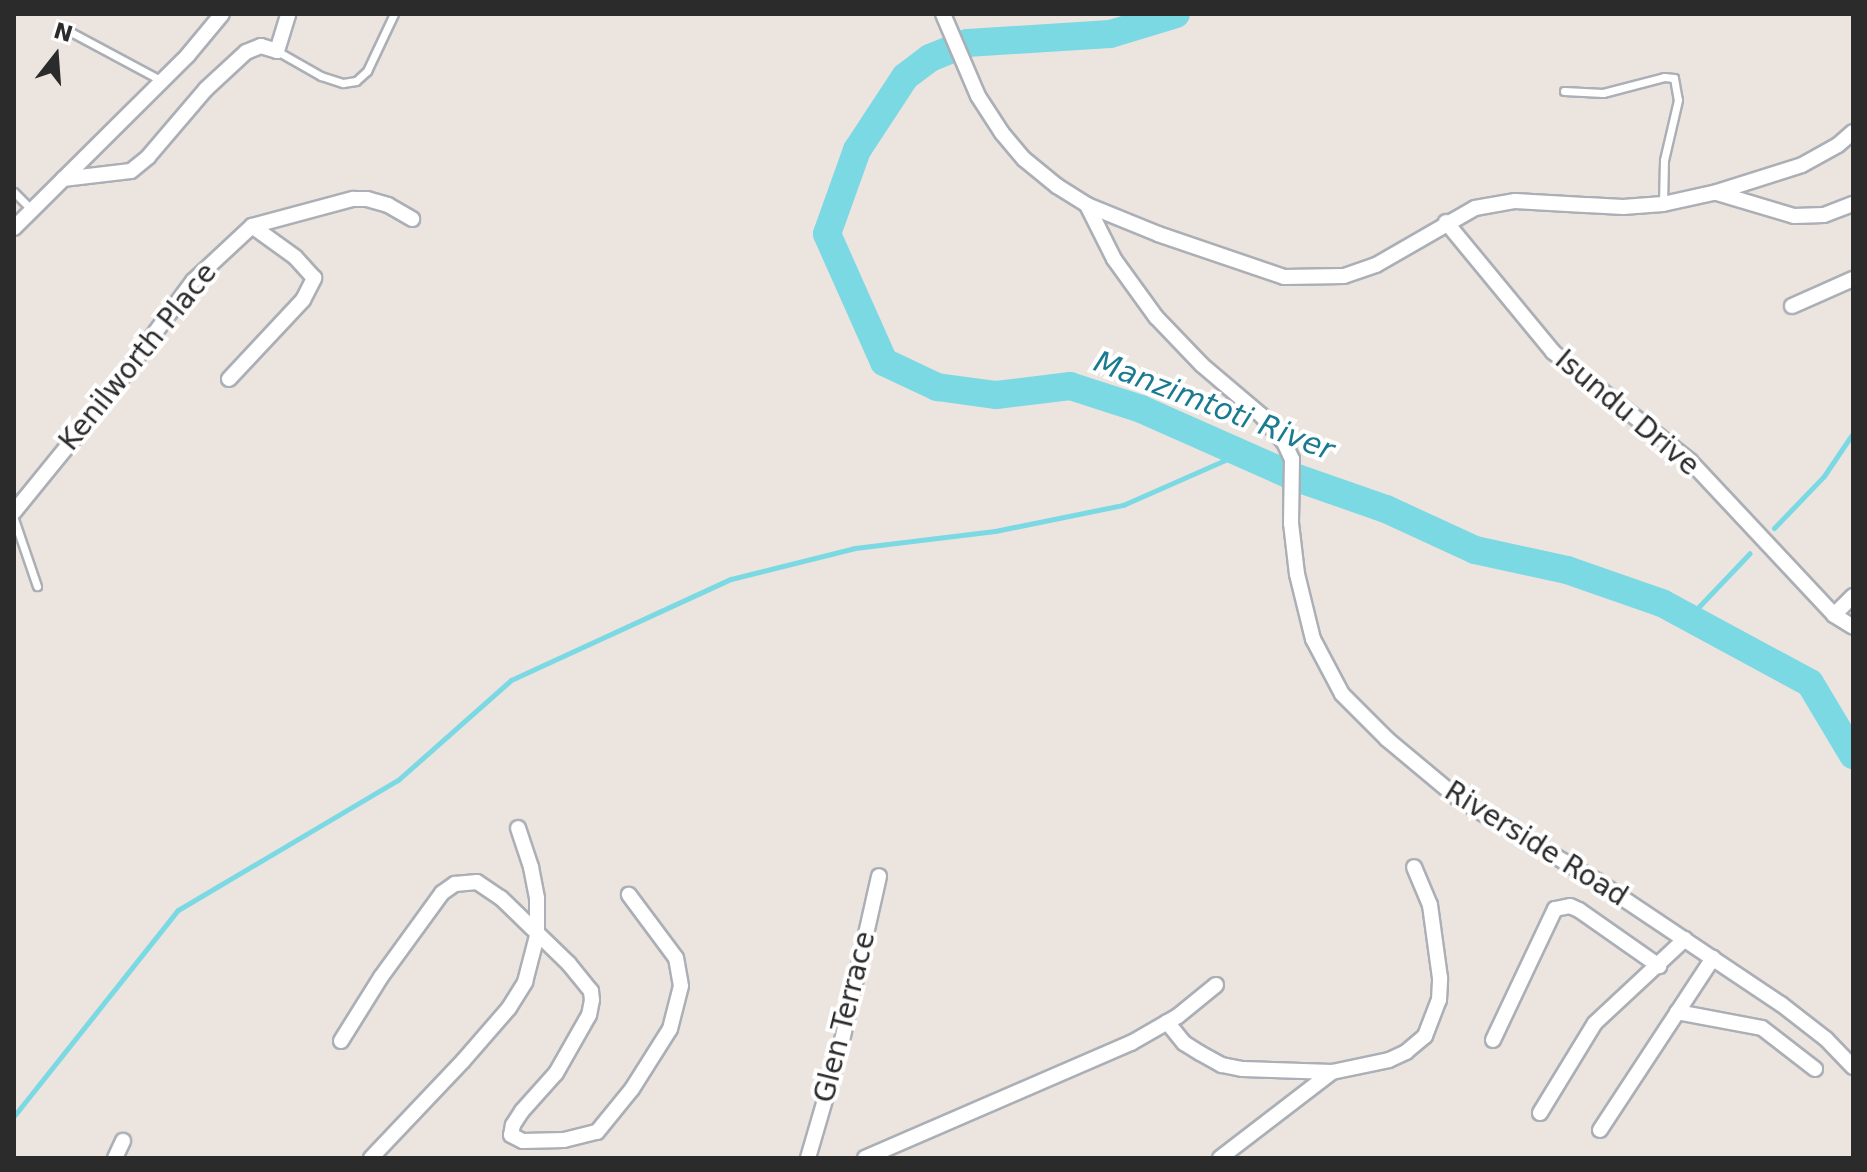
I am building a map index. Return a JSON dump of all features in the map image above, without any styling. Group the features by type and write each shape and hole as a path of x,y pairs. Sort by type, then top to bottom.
{"street":[{"path":"14,228 162,81 222,14"},
{"path":"63,179 131,171 148,157 206,89 246,52 261,46 277,51 288,14"},
{"path":"943,14 978,96 1024,159 1087,205 1246,267 1284,277 1313,279 1344,276 1376,265 1475,208 1515,201 1623,207 1663,204 1717,192 1802,165 1838,145 1853,132"},
{"path":"1717,192 1794,216 1824,215 1853,204"},
{"name":"Kenilworth Place","path":"14,512 110,394 193,281 252,226 353,199 388,205 412,219"},
{"name":"Riverside Road","path":"1087,205 1114,259 1156,317 1202,365 1261,415 1284,442 1292,459 1291,523 1297,574 1313,639 1342,694 1387,739 1460,800 1597,881 1781,1004 1826,1039 1853,1067"},
{"name":"Isundu Drive","path":"1446,222 1553,352 1690,461 1834,615 1853,627"},
{"path":"229,379 303,300 314,278 295,257 252,226"},
{"path":"1792,306 1853,279"},
{"path":"1834,615 1853,596"},
{"path":"371,1158 509,1008 525,982 537,936 531,867 518,828"},
{"path":"1167,1022 1184,1043 1222,1065 1243,1069 1332,1072 1389,1060 1406,1052 1425,1036 1439,1000 1440,978 1430,905 1414,867"},
{"name":"Glen Terrace","path":"808,1158 841,1045 879,876"},
{"path":"341,1041 419,921 455,884 477,882 491,890 583,978 592,1000 589,1015 556,1073 517,1118 511,1135 523,1141 585,1137 606,1125 632,1089 670,1029 678,1008 681,972 676,958 629,895"},
{"path":"1493,1040 1555,909 1570,906 1579,910 1659,966"},
{"path":"1540,1113 1595,1023 1632,985 1659,966 1685,939"},
{"path":"1600,1130 1713,958"},
{"path":"865,1158 1117,1049 1167,1022 1216,985"},
{"path":"1677,1012 1762,1028 1815,1069"},
{"path":"1220,1158 1332,1072"},
{"path":"115,1158 123,1141"}],"lane":[{"path":"277,51 321,76 343,83 356,81 367,71 394,14"},
{"path":"67,30 162,81"},
{"path":"1564,91 1603,93 1664,77 1674,78 1678,100 1664,160 1663,204"},
{"path":"14,192 32,210"},
{"path":"14,519 37,586"}],"waterway":[{"name":"Manzimtoti River","path":"1176,14 1110,34 967,43 930,58 905,77 857,150 827,234 884,362 937,387 996,395 1070,386 1141,409 1297,478 1386,509 1475,550 1567,570 1662,603 1810,683 1853,755"},
{"path":"1774,528 1824,476 1853,433"},
{"path":"14,1116 178,910 398,780 511,680 731,579 855,548 995,531 1123,505 1241,453"},
{"path":"1689,617 1750,553"}]}
